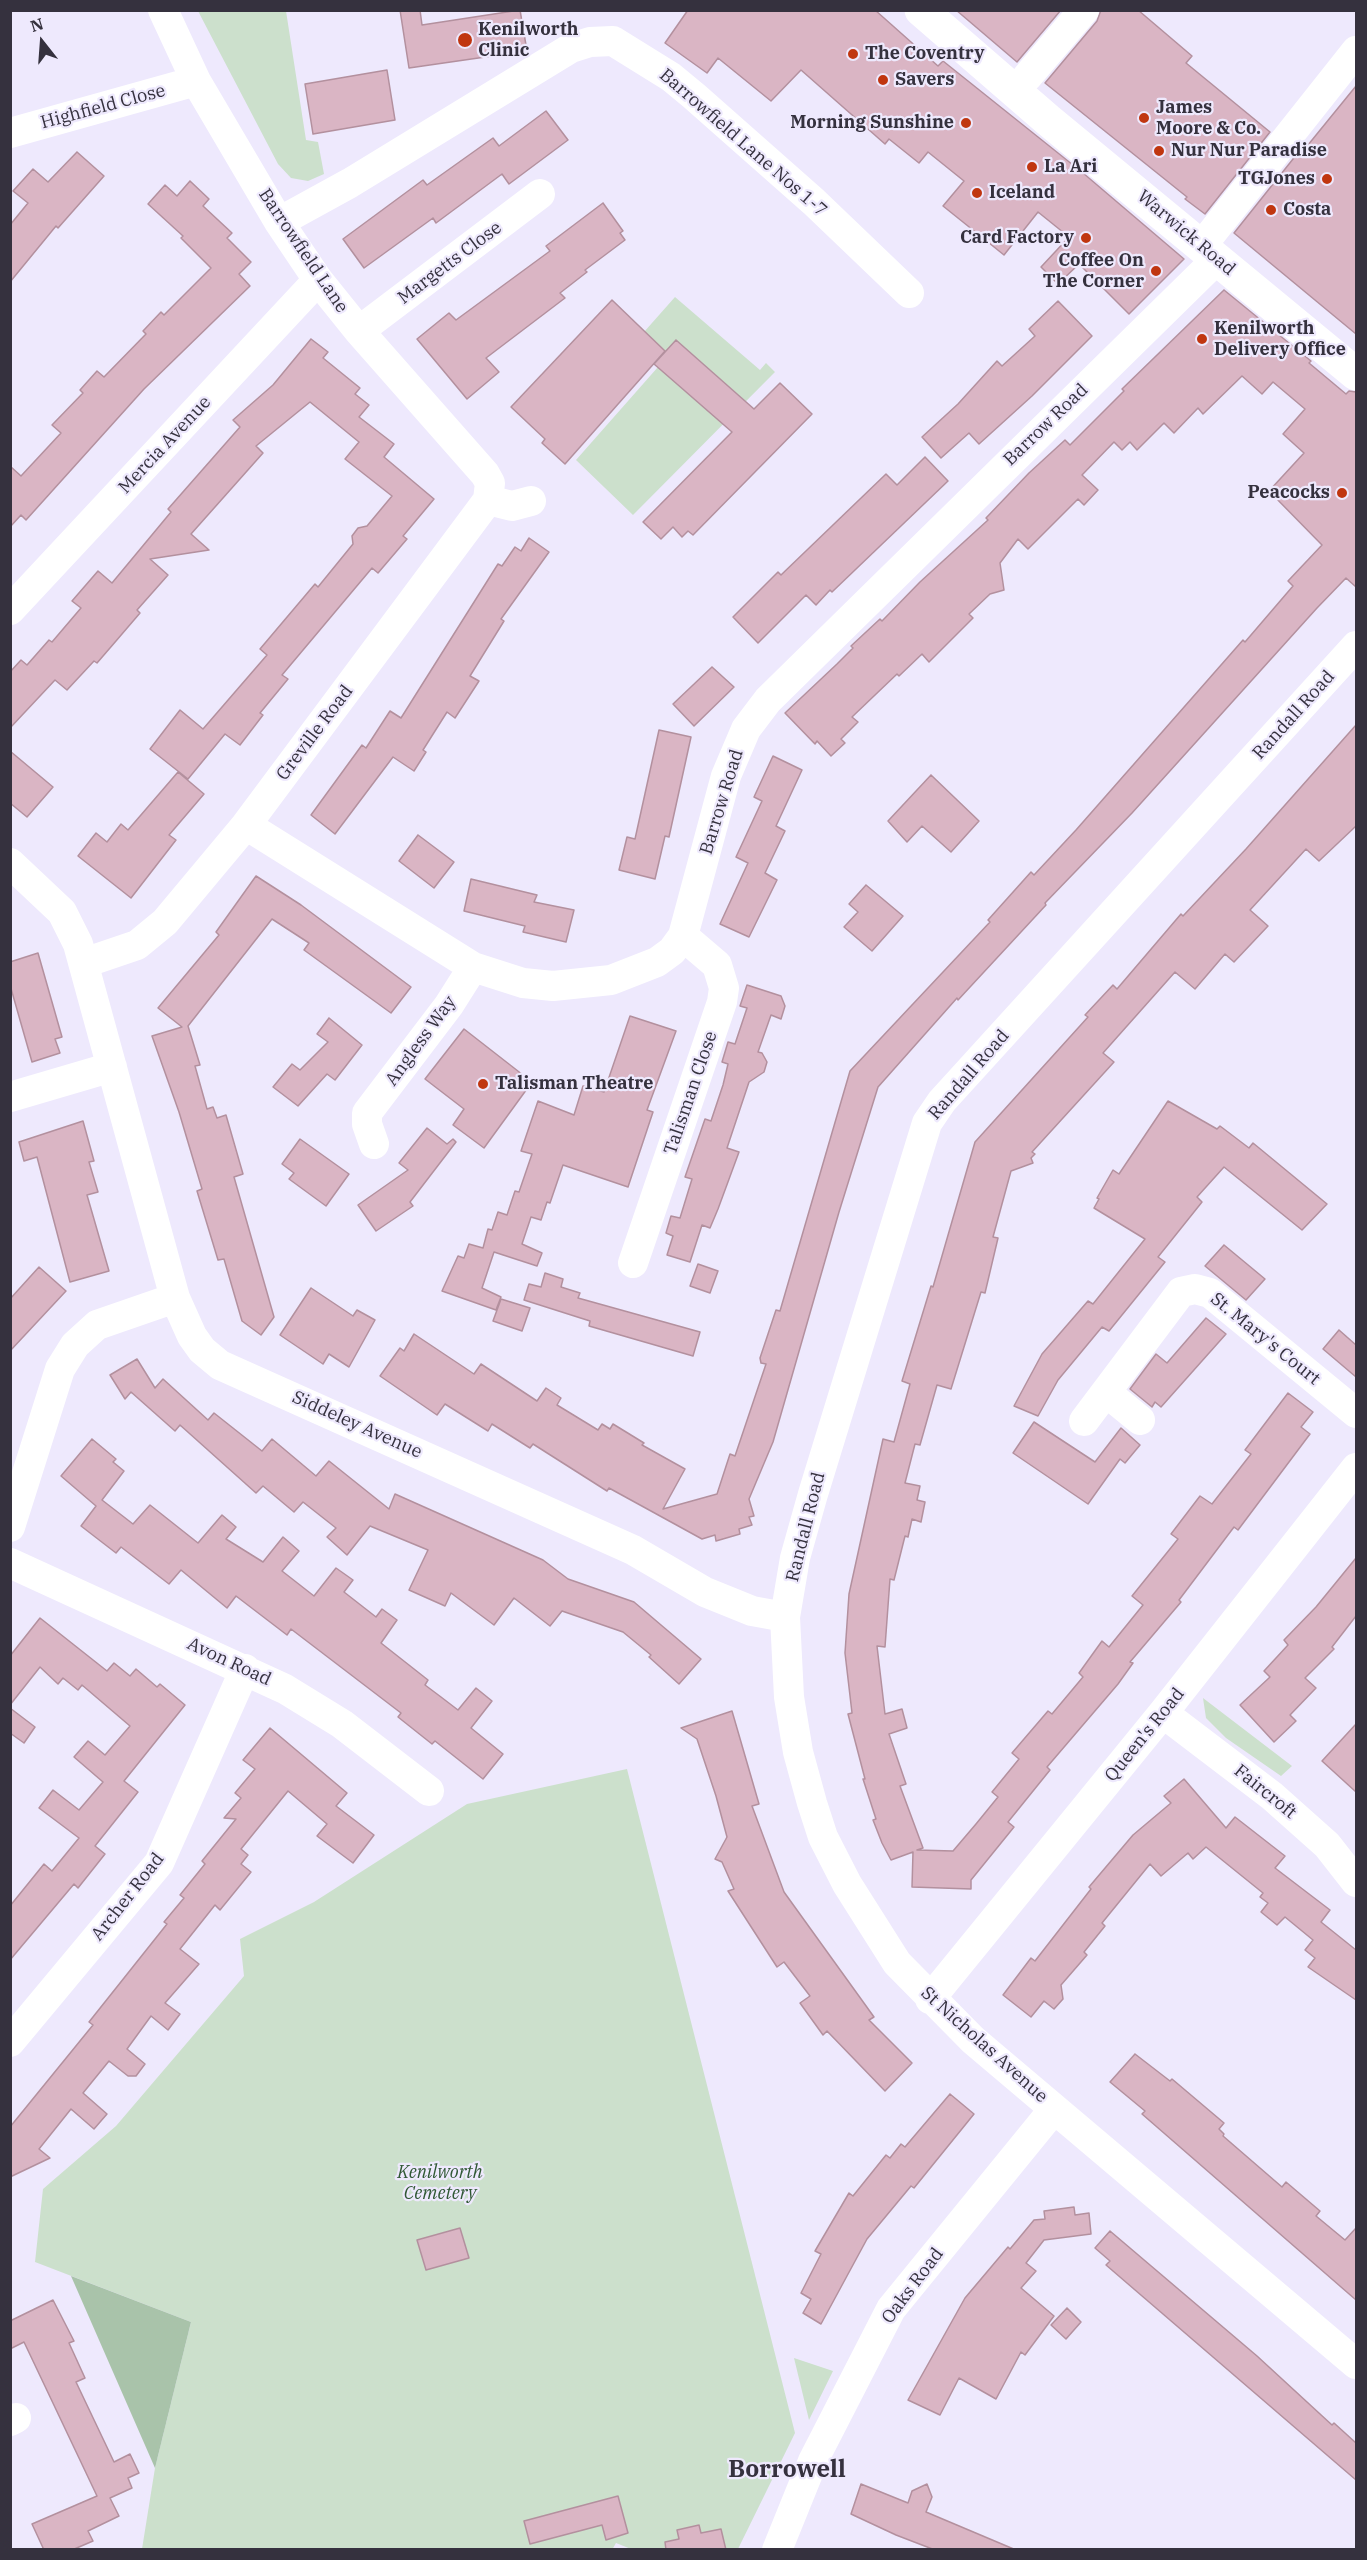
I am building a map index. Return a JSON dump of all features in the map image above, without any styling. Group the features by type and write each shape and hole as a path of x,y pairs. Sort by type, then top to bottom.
{"main road":[{"name":"Warwick Road","path":"921,10 1021,84 1214,246 1356,374"}],"street":[{"name":"Barrowfield Lane","path":"163,10 196,81 279,222 318,280 359,331 485,474 490,483 488,500"},
{"path":"1021,84 1078,18"},
{"name":"Barrowfield Lane Nos 1-7","path":"279,222 350,183 571,48 599,40 614,41 671,77 694,96 814,202 909,293"},
{"name":"Barrow Road","path":"246,825 472,967 523,983 553,986 611,980 657,962 672,951 683,936 729,769 746,729 768,700 1214,246 1356,51"},
{"name":"Highfield Close","path":"10,133 196,81"},
{"name":"Margetts Close","path":"359,331 540,194"},
{"name":"Mercia Avenue","path":"10,609 318,280"},
{"path":"488,500 512,506 531,501"},
{"name":"Greville Road","path":"84,963 137,945 151,936 246,825 488,500"},
{"name":"Randall Road","path":"785,1617 795,1558 813,1494 927,1123 942,1101 1356,646"},
{"name":"Siddeley Avenue","path":"10,863 62,912 71,926 84,963 175,1298 192,1336 202,1350 220,1365 633,1550 705,1592 752,1611 785,1617"},
{"name":"Talisman Close","path":"633,1263 722,1002 724,988 717,964 683,936"},
{"name":"Angless Way","path":"374,1144 367,1124 355,1113 449,1005 472,967"},
{"path":"10,1096 112,1067"},
{"name":"St. Mary's Court","path":"1084,1421 1181,1292 1195,1289 1210,1293 1356,1413"},
{"path":"10,1527 60,1369 75,1345 98,1326 175,1298"},
{"path":"1107,1393 1140,1420"},
{"name":"Queen's Road","path":"930,1999 1355,1474"},
{"name":"Avon Road","path":"10,1563 245,1669 342,1724 429,1791"},
{"name":"St Nicholas Avenue","path":"785,1617 789,1697 798,1752 823,1837 865,1916 897,1963 930,1999 1054,2109 1356,2364"},
{"name":"Archer Road","path":"10,2042 159,1863 245,1669"},
{"name":"Faircroft","path":"1163,1713 1272,1796 1327,1845 1356,1882"},
{"name":"Oaks Road","path":"786,2547 813,2461 891,2309 1054,2109"}],"green space":[{"path":"198,11 286,11 306,140 318,142 324,174 308,181 291,178 278,164"},
{"path":"675,297 760,370 766,363 775,372 633,515 576,460 658,367 728,386 676,340 665,352 644,332"},
{"path":"1203,1698 1292,1766 1281,1776 1226,1738 1206,1718"},
{"name":"Kenilworth Cemetery","path":"627,1769 795,2433 738,2549 631,2549 616,2543 612,2550 142,2549 155,2468 191,2322 35,2262 43,2189 116,2126 244,1976 240,1939 314,1902 467,1804"},
{"path":"71,2276 191,2322 155,2468"},
{"path":"794,2358 833,2371 809,2420"}],"building":[{"name":"Kenilworth Clinic","path":"400,10 420,10 422,25 520,10 527,51 409,68"},
{"path":"688,10 875,10 938,66 943,61 1083,173 1184,259 1129,314 1079,264 1058,284 1041,267 1069,237 1038,212 1004,255 943,206 964,181 928,152 919,163 889,139 885,144 801,70 771,101 718,58 707,73 665,43"},
{"path":"956,10 1061,10 1017,62"},
{"path":"1101,10 1138,10 1192,56 1186,63 1270,132 1205,214 1045,83 1097,21"},
{"path":"387,70 395,120 313,134 305,84"},
{"path":"1356,86 1356,334 1234,233 1297,154 1299,156"},
{"path":"546,111 568,140 509,184 502,174 436,223 433,218 364,268 343,239 423,180 427,185 493,138 499,146"},
{"path":"77,152 104,176 58,228 56,226 10,282 10,225 28,203 13,191 33,169 48,182"},
{"path":"190,181 209,199 203,206 232,233 227,238 251,262 239,274 250,286 144,389 26,520 21,515 10,527 10,466 21,476 61,433 52,425 83,393 80,390 97,371 104,377 146,334 143,331 161,312 164,315 211,268 181,238 183,236 148,204 165,185 177,196"},
{"path":"603,203 623,231 620,233 625,240 585,270 587,272 560,293 565,298 486,358 499,372 467,399 417,339 449,313 456,320 550,251 546,246"},
{"path":"1224,290 1311,361 1309,363 1346,394 1349,391 1356,392 1356,587 1346,578 1317,608 1132,813 1045,903 1046,905 958,1000 957,998 878,1087 839,1212 773,1442 749,1499 754,1516 749,1517 752,1525 739,1529 740,1534 716,1541 715,1535 702,1539 609,1488 607,1491 533,1444 530,1448 492,1424 488,1431 445,1404 437,1415 380,1376 400,1348 404,1351 414,1334 474,1374 481,1364 537,1401 546,1388 561,1398 557,1405 598,1430 602,1424 610,1429 613,1424 644,1443 642,1445 685,1469 663,1509 717,1494 730,1454 735,1456 766,1364 761,1363 760,1358 776,1310 780,1311 850,1071 990,922 988,920 1031,872 1034,875 1076,830 1243,640 1245,642 1293,586 1288,581 1322,545 1269,491 1304,453 1283,434 1305,409 1273,382 1262,394 1242,376 1203,414 1198,408 1174,433 1164,423 1137,450 1130,442 1122,450 1114,442 1082,475 1098,490 1084,505 1078,499 1028,549 1018,539 1000,563 1004,590 990,594 969,614 973,618 929,662 922,654 899,676 897,674 852,717 858,722 841,739 845,743 831,756 817,741 815,744 785,713 853,648 851,646 880,619 882,621 920,582 988,520 986,518 1029,473 1065,440 1070,445 1124,391 1122,389"},
{"path":"612,300 665,351 565,464 542,443 545,439 511,407"},
{"path":"1058,301 1092,336 1032,396 979,444 969,433 941,458 922,437 958,404 997,361 1002,366 1035,336 1029,329"},
{"path":"311,339 328,352 323,358 360,388 355,394 369,405 359,417 394,444 384,457 434,499 403,536 407,539 378,573 372,568 282,675 288,679 260,713 263,715 240,745 225,734 188,779 150,749 180,710 203,729 267,655 260,649 315,584 318,587 353,544 352,536 358,528 367,526 392,496 345,459 359,442 310,402 256,446 263,453 191,534 209,550 150,559 168,575 137,610 140,613 97,663 94,661 67,690 55,680 10,728 10,672 21,660 27,665 49,640 52,642 81,608 72,601 98,571 112,583 171,512 168,509 240,427 233,420 273,385"},
{"path":"676,340 754,409 780,383 812,414 693,535 688,531 682,537 673,527 661,539 643,522 732,432 654,364"},
{"path":"925,457 948,481 832,592 830,590 816,605 806,595 758,643 733,617 778,572 781,575 886,474 897,485"},
{"path":"529,538 549,552 501,619 504,621 470,676 479,681 455,718 447,712 423,750 426,752 414,771 393,757 335,834 311,815 362,745 366,748 390,711 401,718 498,564 502,566 515,547 521,551"},
{"path":"712,667 734,687 694,726 673,704"},
{"path":"1356,725 1356,826 1319,861 1306,849 1250,910 1268,926 1234,962 1225,954 1195,989 1175,972 1103,1053 1114,1062 1032,1152 1035,1154 1031,1158 1033,1163 1011,1171 993,1237 998,1238 985,1293 981,1292 951,1389 937,1385 920,1445 915,1444 905,1483 920,1486 917,1500 925,1502 921,1522 912,1519 908,1537 905,1536 894,1580 890,1579 885,1647 877,1646 885,1714 902,1709 907,1728 889,1734 906,1784 900,1786 923,1848 917,1850 953,1851 998,1797 992,1792 1019,1759 1012,1753 1048,1711 1052,1714 1083,1677 1079,1673 1102,1641 1109,1647 1143,1605 1132,1596 1178,1539 1171,1534 1200,1496 1212,1504 1251,1454 1245,1450 1288,1393 1313,1412 1301,1427 1310,1434 1238,1530 1234,1527 1179,1600 1181,1602 1130,1662 1133,1663 1118,1684 1047,1767 1050,1770 1008,1822 1014,1827 971,1880 971,1889 912,1887 913,1852 891,1860 873,1820 876,1819 863,1779 865,1779 848,1714 852,1713 845,1653 849,1594 883,1439 894,1442 910,1384 902,1381 931,1286 933,1287 975,1142 1088,1017 1085,1015 1113,985 1117,989 1181,914 1183,916 1246,849"},
{"path":"659,730 691,737 669,837 665,836 655,879 619,870 627,837 635,839"},
{"path":"10,751 53,787 27,817 10,803"},
{"path":"773,756 802,770 776,826 785,831 765,873 777,880 749,937 720,924 748,863 736,857 762,801 754,797"},
{"path":"178,772 204,794 169,835 176,840 131,898 78,856 96,833 107,842 121,824 128,830"},
{"path":"931,775 979,821 951,852 922,826 907,842 888,821"},
{"path":"418,835 454,862 434,888 399,861"},
{"path":"256,876 301,905 411,987 391,1013 304,950 309,943 272,919 188,1026 200,1065 195,1066 207,1109 213,1107 217,1118 226,1115 243,1174 234,1177 274,1317 261,1335 242,1321 224,1259 218,1260 197,1191 202,1189 179,1112 152,1036 182,1027 158,1008 219,935 216,932"},
{"path":"471,879 537,895 534,902 574,910 566,942 523,932 525,926 464,911"},
{"path":"866,885 903,916 872,951 844,927 858,912 849,904"},
{"path":"38,953 62,1037 55,1039 60,1053 32,1062 10,985 10,962"},
{"path":"747,985 781,996 785,1006 781,1019 771,1015 758,1052 762,1053 767,1062 764,1072 749,1082 727,1148 739,1152 710,1228 702,1225 690,1262 667,1255 673,1236 666,1233 671,1216 680,1218 692,1179 685,1177 705,1119 711,1121 723,1085 728,1064 722,1062 728,1042 735,1044 747,1008 740,1006"},
{"path":"630,1016 676,1031 647,1110 653,1112 628,1187 563,1165 550,1203 547,1202 541,1220 531,1217 522,1244 542,1253 537,1266 494,1252 482,1288 501,1297 496,1310 442,1291 458,1256 464,1258 469,1244 483,1248 488,1229 492,1230 498,1212 507,1215 515,1191 519,1192 532,1154 521,1151 538,1101 574,1115 583,1086 604,1092"},
{"path":"329,1018 362,1045 335,1080 327,1074 298,1106 273,1087 292,1064 300,1070 328,1042 317,1034"},
{"name":"Talisman Theatre","path":"464,1029 532,1082 484,1148 453,1125 464,1109 425,1079"},
{"path":"1168,1101 1217,1129 1220,1126 1249,1148 1253,1143 1327,1204 1302,1230 1224,1167 1197,1197 1202,1202 1158,1257 1165,1262 1109,1331 1102,1327 1058,1380 1038,1416 1014,1406 1042,1354 1088,1301 1093,1304 1145,1239 1094,1208 1113,1170 1119,1174"},
{"path":"83,1121 94,1161 89,1162 98,1192 87,1195 109,1271 70,1282 37,1157 24,1161 19,1142"},
{"path":"427,1128 447,1144 453,1139 456,1142 410,1202 413,1206 376,1231 358,1205 408,1170 399,1163"},
{"path":"300,1139 349,1174 326,1206 289,1179 294,1173 282,1164"},
{"path":"1224,1245 1265,1279 1246,1300 1205,1266"},
{"path":"698,1264 718,1271 710,1293 690,1286"},
{"path":"39,1267 66,1291 10,1351 10,1299"},
{"path":"545,1273 563,1279 561,1287 580,1293 578,1298 700,1332 693,1356 589,1326 590,1321 524,1300 529,1284 541,1287"},
{"path":"311,1288 353,1316 357,1310 375,1320 349,1367 329,1354 323,1364 280,1335"},
{"path":"501,1299 530,1308 522,1331 493,1321"},
{"path":"1206,1318 1226,1334 1161,1407 1155,1402 1152,1407 1130,1389 1156,1354 1167,1363"},
{"path":"1339,1330 1356,1345 1356,1377 1323,1349"},
{"path":"137,1359 155,1388 163,1379 208,1420 214,1413 262,1451 272,1439 316,1476 329,1461 389,1509 395,1494 543,1560 568,1579 634,1602 701,1659 679,1684 649,1657 651,1655 623,1632 562,1611 550,1626 514,1598 494,1625 451,1593 445,1606 409,1590 428,1550 370,1526 347,1555 327,1537 336,1528 303,1502 294,1512 263,1486 256,1493 180,1425 175,1431 131,1392 125,1399 110,1375"},
{"path":"1034,1422 1095,1462 1121,1428 1140,1445 1125,1463 1120,1459 1088,1504 1013,1453"},
{"path":"92,1439 116,1459 113,1462 124,1471 102,1500 133,1524 150,1505 198,1543 222,1515 236,1527 226,1539 263,1562 283,1537 299,1551 282,1571 314,1596 336,1568 353,1580 344,1592 376,1617 382,1609 397,1620 381,1643 428,1680 425,1685 458,1710 476,1688 492,1701 471,1728 503,1754 483,1779 435,1741 432,1744 398,1717 401,1713 291,1629 287,1635 236,1596 227,1608 181,1570 169,1584 121,1547 116,1553 81,1526 96,1506 61,1476"},
{"path":"1356,1558 1356,1616 1332,1647 1334,1649 1305,1678 1316,1688 1290,1715 1296,1721 1274,1742 1240,1705 1270,1677 1264,1671 1288,1645 1284,1640 1316,1607"},
{"path":"40,1618 107,1671 114,1663 130,1676 136,1669 157,1687 160,1684 185,1705 124,1781 138,1792 95,1846 105,1854 78,1888 74,1884 10,1960 10,1906 44,1864 52,1871 79,1838 39,1808 53,1790 79,1810 103,1782 74,1757 88,1741 105,1755 130,1726 82,1685 78,1690 63,1678 58,1684 40,1667 10,1705 10,1656"},
{"path":"10,1708 35,1727 24,1743 10,1733"},
{"path":"732,1711 759,1804 752,1806 784,1892 874,2017 869,2020 912,2063 885,2091 827,2031 823,2035 800,2003 810,1996 784,1962 777,1967 728,1891 734,1889 722,1862 715,1859 727,1837 697,1739 681,1728"},
{"path":"1356,1724 1356,1792 1322,1761"},
{"path":"270,1728 347,1793 336,1806 374,1835 353,1863 317,1836 327,1824 288,1791 241,1849 248,1855 241,1864 251,1872 220,1910 215,1905 180,1949 199,1964 165,2003 180,2014 168,2030 151,2016 127,2049 145,2064 136,2076 128,2076 109,2061 83,2093 107,2114 94,2129 71,2109 39,2149 50,2158 10,2177 10,2127 93,2025 89,2022 167,1924 164,1922 184,1898 180,1895 205,1864 202,1861 236,1819 224,1818 241,1798 235,1793 255,1769 243,1760"},
{"path":"1184,1779 1226,1828 1235,1817 1285,1856 1275,1868 1330,1910 1321,1922 1356,1950 1356,2000 1308,1967 1315,1958 1305,1950 1313,1940 1285,1917 1277,1925 1261,1912 1268,1903 1260,1897 1263,1893 1206,1847 1193,1859 1188,1853 1161,1876 1150,1864 1102,1923 1105,1926 1084,1952 1087,1955 1061,1985 1063,1999 1054,2009 1044,2001 1031,2017 1003,1995 1031,1958 1035,1961 1091,1889 1089,1887 1133,1835 1171,1803 1164,1796"},
{"path":"1135,2054 1170,2081 1172,2079 1224,2123 1219,2129 1224,2134 1223,2136 1282,2187 1286,2182 1320,2211 1316,2216 1345,2240 1356,2228 1356,2300 1142,2114 1145,2111 1110,2082"},
{"path":"950,2094 974,2114 914,2188 911,2186 867,2239 821,2324 803,2313 811,2299 801,2293 821,2254 815,2251 849,2193 853,2196 886,2155 890,2158 901,2144 905,2147"},
{"path":"1074,2207 1075,2215 1089,2213 1091,2234 1044,2240 1026,2263 1036,2271 1021,2288 1054,2316 1025,2355 1021,2352 996,2399 959,2378 940,2415 908,2400 965,2298 1008,2247 1010,2249 1034,2220 1045,2219 1044,2211"},
{"name":"Kenilworth Cemetery","path":"460,2228 469,2258 426,2270 417,2240"},
{"path":"1110,2231 1257,2356 1332,2425 1334,2423 1356,2443 1356,2480 1106,2265 1110,2261 1095,2248"},
{"path":"53,2300 74,2341 69,2343 85,2378 76,2382 114,2462 130,2454 139,2473 128,2478 132,2488 110,2498 119,2516 88,2531 93,2541 72,2550 44,2550 32,2524 97,2496 24,2342 10,2349 10,2321"},
{"path":"1067,2308 1081,2322 1066,2339 1051,2325"},
{"path":"861,2484 908,2503 912,2491 927,2484 932,2497 926,2512 1016,2550 935,2550 896,2535 851,2514"},
{"path":"618,2496 628,2533 606,2540 602,2525 530,2544 524,2521"},
{"path":"699,2525 701,2533 721,2529 726,2550 666,2550 665,2542 679,2539 677,2530"}],"place":[{"name":"Kenilworth Clinic","path":"465,40"},
{"name":"The Coventry","path":"853,54"},
{"name":"Savers","path":"883,80"},
{"name":"James Moore & Co.","path":"1144,118"},
{"name":"Morning Sunshine","path":"966,123"},
{"name":"Nur Nur Paradise","path":"1159,151"},
{"name":"La Ari","path":"1032,167"},
{"name":"TGJones","path":"1327,179"},
{"name":"Iceland","path":"977,193"},
{"name":"Costa","path":"1271,210"},
{"name":"Card Factory","path":"1086,238"},
{"name":"Coffee On The Corner","path":"1156,271"},
{"name":"Kenilworth Delivery Office","path":"1202,339"},
{"name":"Peacocks","path":"1342,493"},
{"name":"Talisman Theatre","path":"483,1084"}],"district":[{"name":"Borrowell","path":"787,2470"}]}
